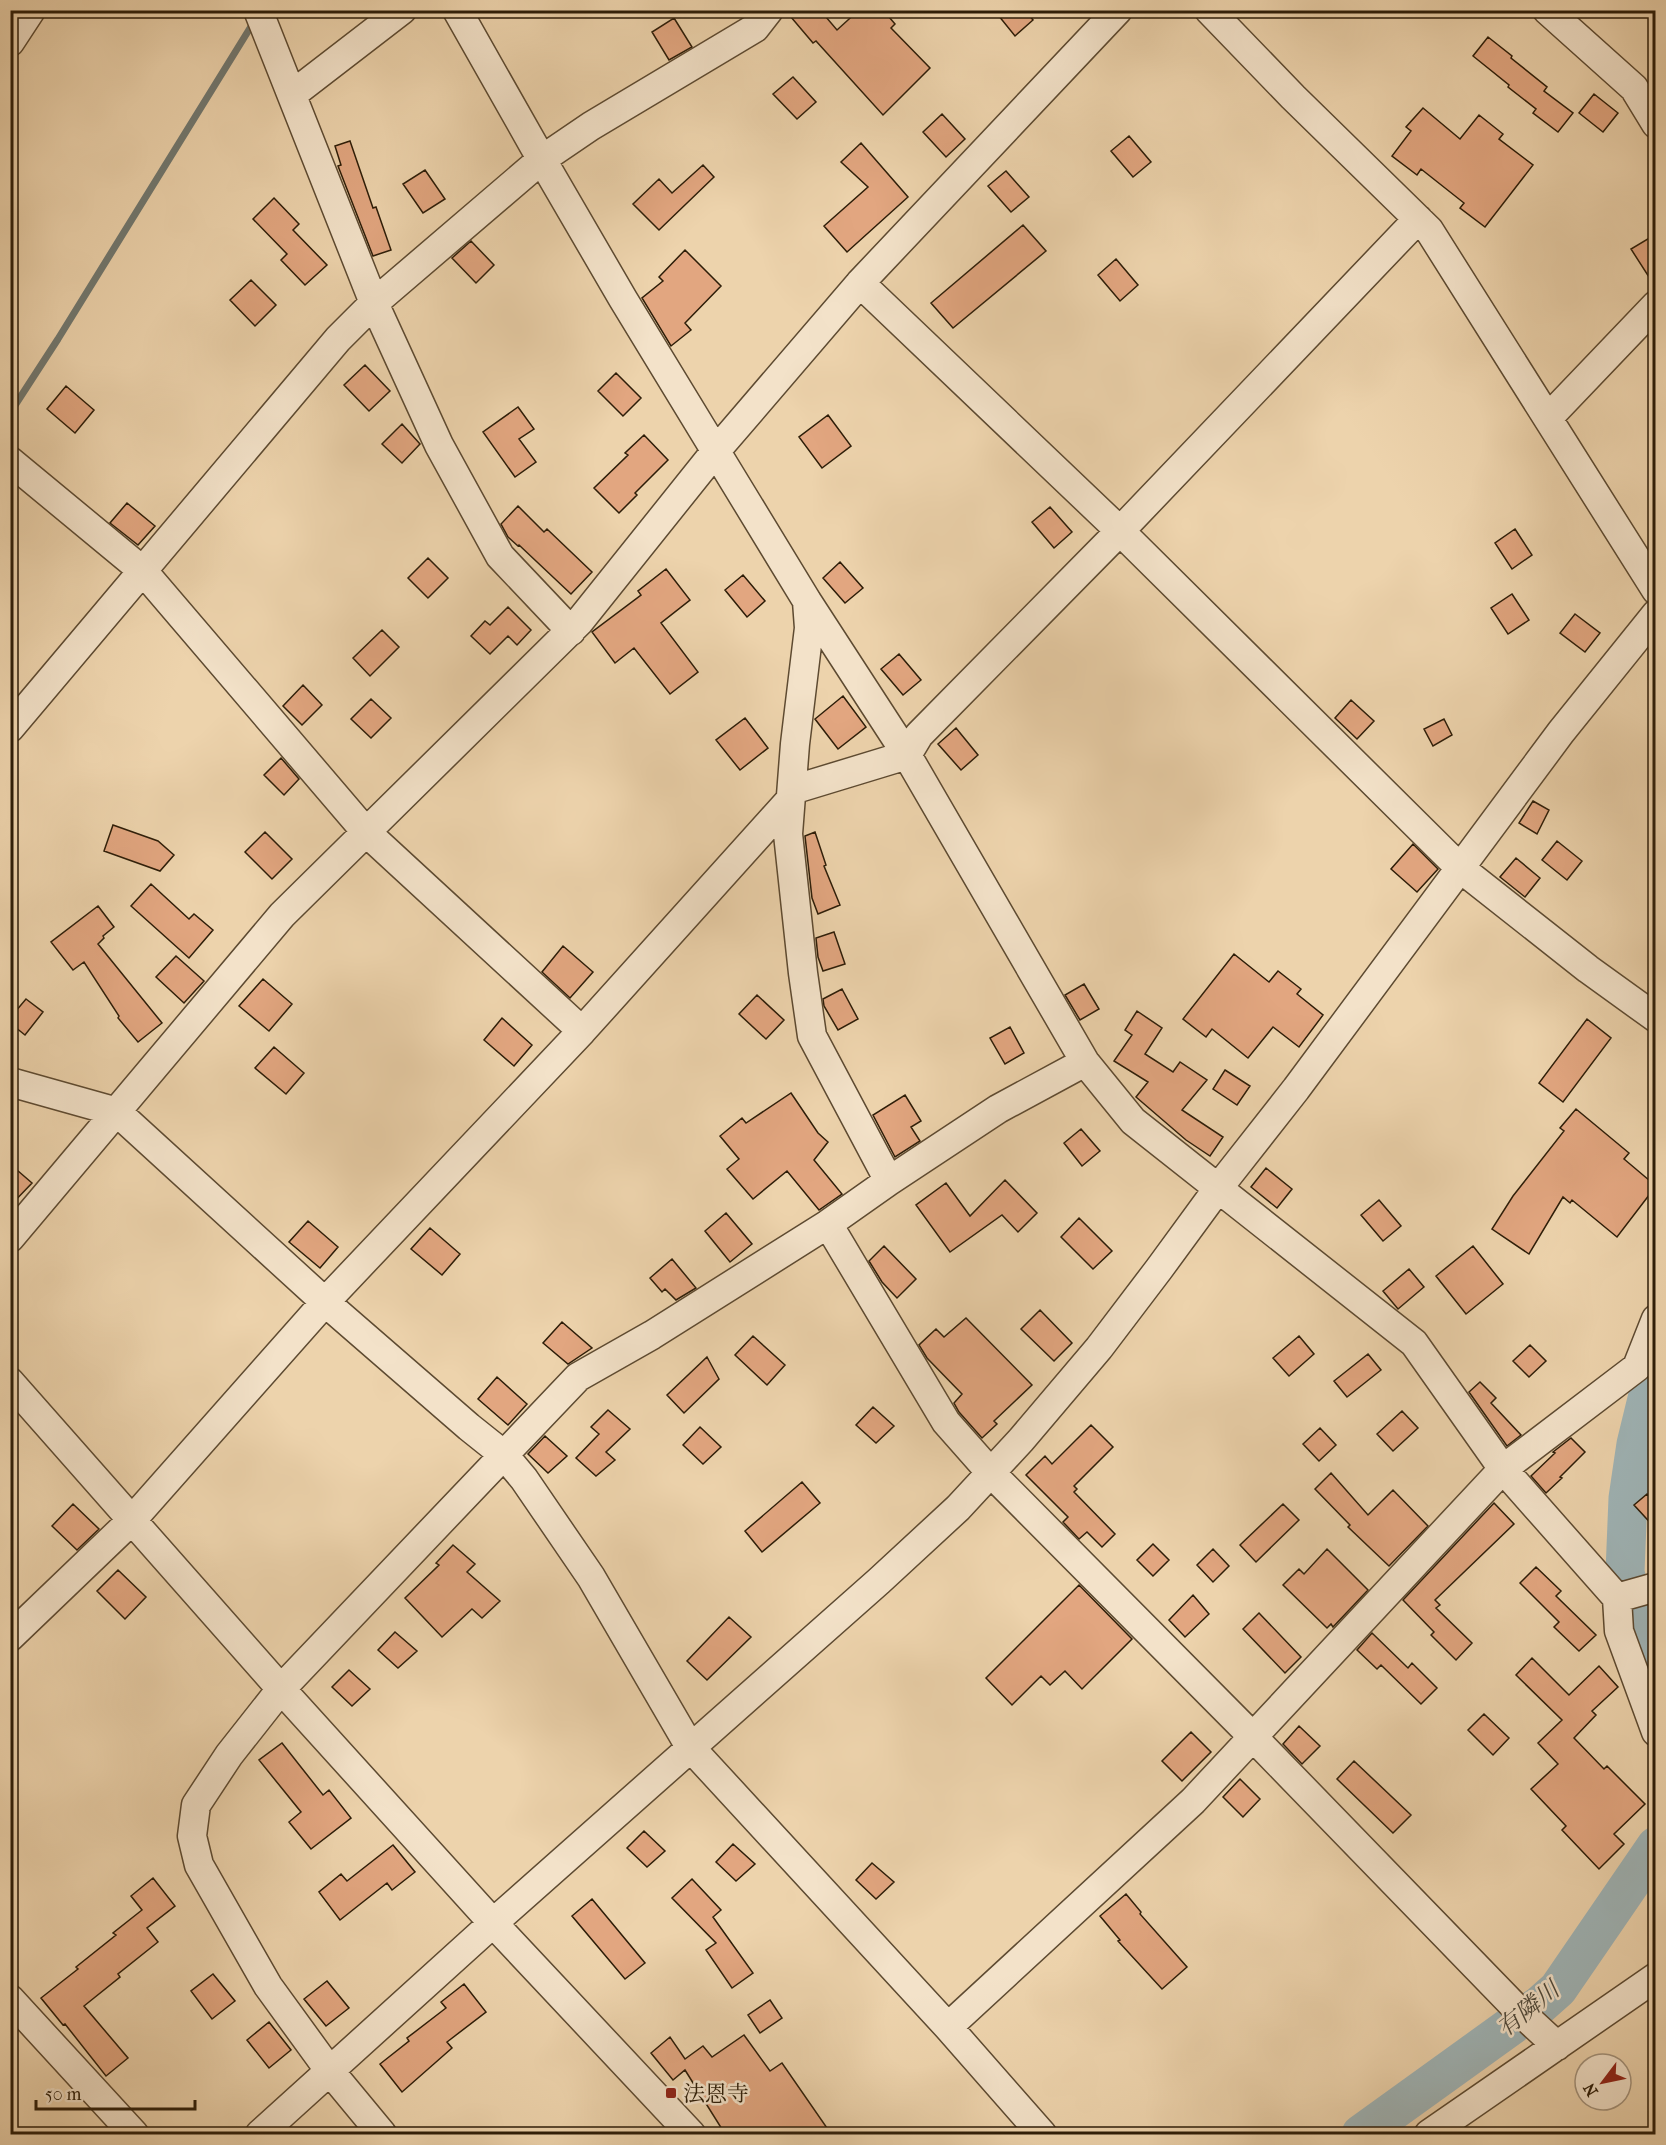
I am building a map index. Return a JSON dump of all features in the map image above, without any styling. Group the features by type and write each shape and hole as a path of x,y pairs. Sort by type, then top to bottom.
{"street":[{"path":"10,42 31,10"},
{"path":"293,94 402,10"},
{"path":"457,10 541,159 715,452 807,601 907,755 1085,1062 1133,1120 1414,1343 1503,1468 1617,1598 1619,1631 1655,1731"},
{"path":"10,1238 282,915 571,631 715,452 860,283 1118,10"},
{"path":"1209,10 1293,97 1429,230 1656,590"},
{"path":"1546,10 1634,88 1656,124"},
{"path":"10,728 338,339 374,303 541,159 591,126 755,28 766,12"},
{"path":"262,19 374,303 439,445 500,556 571,631"},
{"path":"10,1637 132,1520 325,1302 582,1031 791,795 907,755 920,735 1120,531 1418,219"},
{"path":"860,283 1120,531 1460,868 1588,969 1656,1018"},
{"path":"1548,418 1656,305"},
{"path":"10,461 143,571 366,832 582,1031"},
{"path":"807,601 808,628 788,834 803,972 813,1036 889,1181"},
{"path":"260,2134 690,1747 879,1581 958,1508 1022,1440 1099,1348 1160,1269 1219,1187 1296,1089 1562,732 1656,614"},
{"path":"382,2134 329,2070 268,1986 199,1865 192,1836 196,1805 229,1755 280,1689 578,1377 652,1335 828,1224 998,1108 1085,1062"},
{"path":"10,1082 117,1112 325,1302 504,1455 524,1479 591,1577 690,1747 948,2027 1042,2134"},
{"path":"828,1224 946,1422 991,1473 1254,1737 1516,2008 1548,2037"},
{"path":"948,2027 1193,1801 1503,1468 1637,1367 1656,1319"},
{"path":"10,1382 280,1689 493,1923 691,2134"},
{"path":"1617,1598 1656,1587"},
{"path":"1429,2134 1548,2037 1656,1977"},
{"path":"10,1999 134,2134"}],"building":[{"path":"785,10 820,10 837,30 859,10 883,10 895,24 891,28 930,68 883,115 816,41 813,43"},
{"path":"994,10 1025,10 1033,20 1015,36"},
{"path":"674,18 692,47 669,60 652,32"},
{"path":"1488,37 1547,87 1544,91 1573,113 1558,132 1533,113 1536,109 1473,56"},
{"path":"793,77 816,102 797,119 773,94"},
{"path":"1594,94 1618,113 1603,132 1579,113"},
{"path":"1423,108 1460,139 1479,115 1503,134 1499,139 1533,165 1485,227 1460,208 1464,203 1421,169 1417,175 1392,156 1411,131 1406,127"},
{"path":"942,114 965,139 946,157 923,132"},
{"path":"1129,136 1151,162 1133,177 1111,151"},
{"path":"350,141 373,208 376,207 391,250 373,256 338,166 341,165 335,146"},
{"path":"861,143 908,197 847,252 824,226 868,187 841,162"},
{"path":"703,165 714,177 659,230 633,204 659,179 672,193"},
{"path":"425,170 445,199 423,213 403,184"},
{"path":"1006,171 1029,197 1011,212 988,186"},
{"path":"274,198 299,224 293,230 327,265 305,285 281,260 287,254 253,219"},
{"path":"1023,225 1046,251 953,328 931,303"},
{"path":"1656,234 1656,288 1631,249"},
{"path":"471,241 494,265 476,283 452,258"},
{"path":"685,250 721,286 685,323 691,330 671,346 642,298 663,281 659,277"},
{"path":"1116,259 1138,285 1120,301 1098,275"},
{"path":"251,280 276,305 255,326 230,300"},
{"path":"365,365 390,391 369,411 344,385"},
{"path":"616,373 641,398 623,416 598,391"},
{"path":"66,386 94,410 75,433 47,409"},
{"path":"518,407 534,429 519,439 536,462 515,477 483,432"},
{"path":"828,415 851,446 822,468 799,437"},
{"path":"402,424 420,444 402,463 382,444"},
{"path":"644,435 668,460 635,493 637,495 619,513 594,488 628,455 625,453"},
{"path":"127,503 155,526 138,545 110,523"},
{"path":"518,506 544,532 547,529 592,572 571,594 508,537 501,524"},
{"path":"1050,507 1072,532 1054,548 1032,522"},
{"path":"1515,529 1532,555 1512,569 1495,543"},
{"path":"428,558 448,578 428,598 408,578"},
{"path":"840,562 863,588 845,603 823,578"},
{"path":"666,569 690,600 661,623 698,672 670,694 634,648 615,663 592,632 641,595 638,591"},
{"path":"743,575 765,601 747,617 725,590"},
{"path":"1512,594 1529,620 1508,634 1491,608"},
{"path":"508,607 531,630 517,645 508,636 490,654 471,636 485,621 490,625"},
{"path":"1575,614 1600,633 1585,652 1560,633"},
{"path":"382,630 399,647 370,676 353,658"},
{"path":"899,654 921,680 903,695 881,669"},
{"path":"303,685 322,705 302,725 283,706"},
{"path":"843,696 866,727 838,749 815,719"},
{"path":"371,699 391,718 371,738 351,719"},
{"path":"1351,700 1374,721 1357,739 1335,718"},
{"path":"745,718 768,748 740,770 716,740"},
{"path":"1444,719 1452,735 1433,746 1424,729"},
{"path":"956,728 978,755 961,770 938,744"},
{"path":"281,758 299,779 284,795 264,775"},
{"path":"1533,801 1549,810 1537,834 1519,823"},
{"path":"113,825 158,841 174,855 160,871 104,851"},
{"path":"265,832 292,859 272,879 245,852"},
{"path":"815,832 826,865 824,866 840,905 818,914 812,898 805,836"},
{"path":"1557,841 1582,861 1567,880 1542,860"},
{"path":"1413,844 1438,869 1417,892 1391,869"},
{"path":"1516,858 1540,878 1525,897 1500,877"},
{"path":"151,884 189,919 194,914 213,930 189,958 131,906"},
{"path":"98,906 114,927 103,936 104,938 98,944 162,1023 138,1042 118,1018 119,1016 84,962 73,970 51,942"},
{"path":"834,932 845,964 823,971 818,957 816,938"},
{"path":"563,946 593,972 570,998 542,972"},
{"path":"1234,954 1269,982 1278,971 1301,989 1297,994 1323,1015 1299,1047 1273,1027 1248,1058 1212,1029 1206,1037 1183,1019"},
{"path":"176,956 204,981 184,1003 156,977"},
{"path":"263,979 292,1004 269,1031 239,1006"},
{"path":"1084,984 1099,1009 1080,1020 1065,995"},
{"path":"842,989 858,1019 838,1030 824,1006 823,999"},
{"path":"757,995 784,1020 766,1039 739,1014"},
{"path":"26,999 43,1012 25,1035 10,1023 10,1018"},
{"path":"1137,1011 1162,1028 1145,1054 1173,1072 1180,1062 1207,1080 1182,1110 1223,1137 1210,1156 1186,1140 1136,1097 1148,1082 1114,1061 1132,1035 1125,1030"},
{"path":"502,1018 532,1045 514,1066 484,1040"},
{"path":"1587,1019 1611,1038 1563,1102 1539,1083"},
{"path":"1010,1027 1024,1053 1005,1064 990,1038"},
{"path":"274,1047 304,1073 286,1094 255,1068"},
{"path":"1225,1070 1250,1086 1237,1105 1213,1089"},
{"path":"791,1093 818,1133 828,1142 814,1160 842,1194 819,1210 787,1171 753,1199 727,1169 739,1159 720,1136 742,1118 746,1123"},
{"path":"905,1095 921,1121 911,1127 920,1141 895,1157 873,1115"},
{"path":"1576,1109 1629,1153 1624,1159 1656,1186 1617,1237 1572,1200 1570,1203 1563,1197 1529,1254 1492,1229 1513,1196 1564,1131 1560,1128"},
{"path":"1081,1129 1100,1151 1082,1166 1064,1143"},
{"path":"10,1164 32,1183 10,1206"},
{"path":"1266,1168 1292,1189 1277,1208 1251,1187"},
{"path":"1005,1180 1037,1213 1018,1232 1002,1215 950,1252 916,1205 946,1183 970,1216"},
{"path":"1379,1200 1401,1226 1383,1241 1361,1215"},
{"path":"726,1213 752,1244 730,1262 705,1231"},
{"path":"1079,1218 1112,1251 1093,1269 1061,1237"},
{"path":"308,1221 338,1247 320,1268 289,1242"},
{"path":"430,1228 460,1254 442,1275 411,1249"},
{"path":"884,1246 916,1279 897,1298 882,1282 869,1261"},
{"path":"1473,1246 1503,1284 1466,1314 1436,1276"},
{"path":"672,1259 696,1288 676,1300 665,1289 662,1292 650,1278"},
{"path":"1409,1269 1424,1287 1398,1309 1383,1291"},
{"path":"1040,1310 1072,1343 1054,1361 1021,1329"},
{"path":"966,1318 1032,1385 994,1421 997,1424 982,1438 954,1403 962,1394 927,1358 919,1345 936,1329 944,1337"},
{"path":"562,1322 592,1348 568,1364 543,1343"},
{"path":"753,1336 785,1365 767,1385 735,1355"},
{"path":"1299,1336 1314,1354 1289,1376 1273,1358"},
{"path":"1530,1345 1546,1361 1529,1377 1513,1361"},
{"path":"1368,1354 1381,1370 1347,1397 1334,1381"},
{"path":"707,1357 719,1379 684,1413 667,1395"},
{"path":"497,1377 527,1404 508,1425 478,1399"},
{"path":"1480,1382 1496,1398 1491,1403 1521,1435 1507,1446 1469,1392"},
{"path":"873,1407 894,1426 876,1443 856,1425"},
{"path":"608,1410 630,1429 606,1452 615,1460 596,1476 576,1458 599,1434 591,1427"},
{"path":"1402,1411 1418,1428 1393,1451 1377,1434"},
{"path":"1091,1425 1113,1447 1074,1486 1077,1489 1074,1492 1115,1534 1102,1547 1087,1532 1079,1539 1063,1522 1068,1517 1026,1475 1045,1456 1052,1464"},
{"path":"700,1427 721,1447 703,1464 683,1445"},
{"path":"1320,1428 1336,1445 1319,1461 1303,1444"},
{"path":"545,1436 567,1456 548,1473 528,1454"},
{"path":"1571,1438 1585,1452 1546,1493 1531,1476 1555,1453 1553,1452"},
{"path":"1331,1473 1368,1515 1393,1490 1428,1526 1389,1566 1348,1527 1350,1525 1315,1489"},
{"path":"802,1482 820,1503 762,1552 745,1531"},
{"path":"1647,1494 1656,1504 1656,1529 1634,1505"},
{"path":"1494,1503 1514,1524 1435,1600 1440,1605 1436,1608 1472,1643 1456,1660 1431,1635 1434,1632 1403,1600"},
{"path":"73,1504 99,1529 77,1550 52,1526"},
{"path":"1283,1504 1299,1520 1256,1562 1240,1545"},
{"path":"1153,1544 1169,1560 1153,1576 1137,1560"},
{"path":"453,1545 475,1564 467,1572 500,1601 482,1618 472,1609 442,1637 405,1598 439,1565 436,1563"},
{"path":"1213,1549 1229,1566 1213,1582 1197,1565"},
{"path":"1327,1549 1368,1590 1333,1627 1331,1624 1327,1628 1283,1585 1299,1569 1304,1574"},
{"path":"1536,1567 1561,1591 1556,1596 1596,1635 1579,1651 1554,1627 1559,1622 1520,1583"},
{"path":"118,1570 146,1597 125,1619 97,1591"},
{"path":"1079,1585 1132,1639 1082,1689 1065,1671 1050,1685 1041,1676 1012,1705 986,1678"},
{"path":"1193,1595 1209,1614 1185,1637 1169,1620"},
{"path":"1259,1613 1301,1657 1285,1673 1243,1629"},
{"path":"729,1617 751,1637 707,1680 687,1661"},
{"path":"395,1632 417,1651 398,1668 378,1650"},
{"path":"1372,1633 1408,1668 1412,1663 1437,1688 1421,1704 1381,1665 1377,1669 1357,1650"},
{"path":"1532,1658 1569,1695 1599,1666 1618,1687 1592,1711 1596,1715 1574,1738 1604,1769 1607,1766 1645,1804 1614,1834 1624,1844 1599,1869 1562,1830 1566,1826 1531,1789 1558,1764 1538,1743 1562,1720 1516,1675"},
{"path":"349,1670 370,1689 352,1706 332,1687"},
{"path":"1484,1714 1509,1738 1493,1755 1468,1730"},
{"path":"1299,1726 1320,1746 1302,1764 1283,1744"},
{"path":"1191,1732 1211,1752 1182,1781 1162,1761"},
{"path":"282,1743 323,1795 329,1790 351,1818 311,1849 289,1822 301,1812 259,1760"},
{"path":"1354,1761 1411,1815 1393,1833 1337,1779"},
{"path":"1240,1779 1260,1799 1243,1817 1223,1797"},
{"path":"644,1831 665,1851 647,1867 627,1848"},
{"path":"733,1844 755,1864 736,1881 716,1862"},
{"path":"393,1845 415,1872 392,1890 387,1883 340,1920 319,1892 341,1874 347,1881"},
{"path":"872,1863 894,1882 876,1899 856,1880"},
{"path":"153,1878 175,1906 147,1928 158,1942 118,1974 120,1977 84,2006 128,2058 106,2076 41,1998 78,1969 76,1967 116,1935 113,1933 142,1910 131,1896"},
{"path":"692,1879 721,1910 713,1917 753,1973 732,1988 706,1950 716,1943 672,1898"},
{"path":"1126,1894 1141,1912 1140,1914 1187,1967 1162,1989 1118,1941 1120,1940 1100,1916"},
{"path":"592,1899 645,1963 625,1979 572,1916"},
{"path":"213,1974 235,2001 212,2019 191,1991"},
{"path":"327,1981 349,2008 326,2026 304,1999"},
{"path":"464,1984 486,2012 447,2042 452,2048 402,2092 380,2064 409,2041 407,2038 446,2008 441,2002"},
{"path":"770,2000 782,2018 760,2033 748,2015"},
{"path":"269,2022 291,2050 269,2068 247,2040"},
{"path":"744,2035 770,2071 782,2063 827,2128 817,2134 725,2134 685,2070 673,2080 651,2053 670,2037 685,2059 703,2046 712,2057"}],"waterway":[{"path":"10,413 255,20"},
{"name":"有隣川","path":"1656,1362 1636,1444 1628,1498 1625,1572 1643,1654 1656,1678"},
{"name":"有隣川","path":"1361,2134 1540,2005 1558,1989 1656,1846"}],"place":[{"name":"法恩寺","path":"671,2093"}]}
